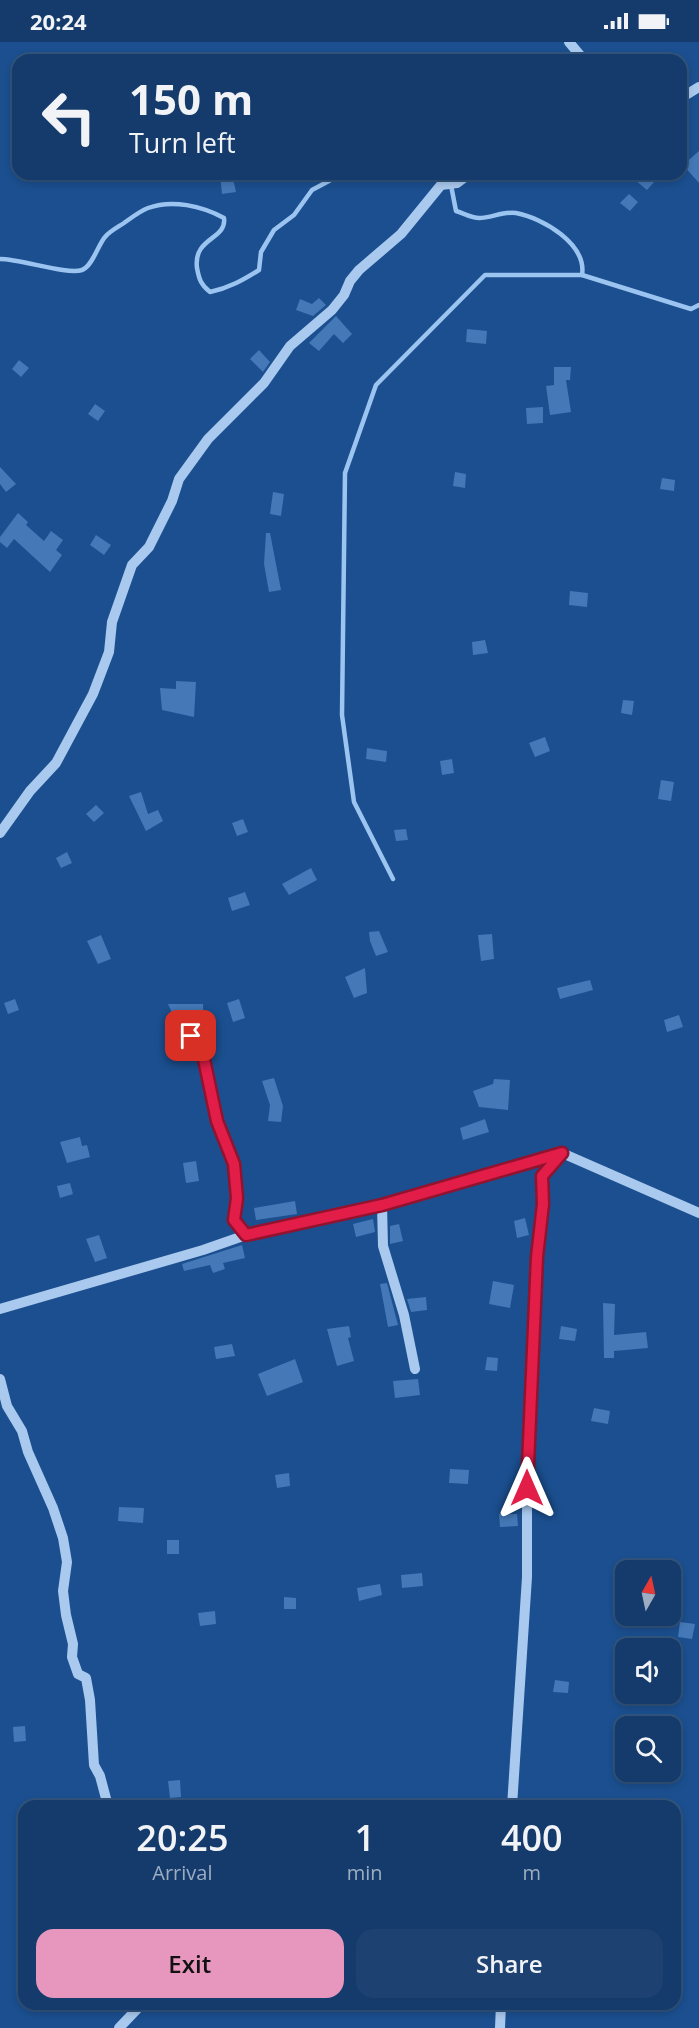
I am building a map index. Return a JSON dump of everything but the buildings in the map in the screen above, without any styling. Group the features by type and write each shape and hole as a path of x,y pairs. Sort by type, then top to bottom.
{"street":[{"path":"569,42 579,54"},
{"path":"0,833 30,791 56,764 89,703 109,652 112,622 132,566 148,547 161,524 179,479 208,439 264,383 290,346 332,310 359,270 401,234 441,185 457,183 461,180"},
{"path":"191,1036 201,1045 217,1121 234,1164 237,1198 234,1220 246,1235"},
{"path":"0,1309 203,1250 246,1235 382,1205 562,1153 699,1214"},
{"path":"512,1800 528,1577 527,1466 537,1257 543,1204 542,1176 562,1153"},
{"path":"382,1205 382,1246 405,1315 415,1370"},
{"path":"0,1379 7,1406 22,1431 28,1452 53,1508 63,1538 67,1562 63,1591 73,1644 72,1657 78,1674 86,1678 90,1700 94,1765 100,1776 106,1800"},
{"path":"119,2028 136,2010"},
{"path":"500,2028 501,2010"}],"waterway":[{"path":"0,259 66,270 82,270 89,265 107,235 139,213 157,205 187,205 224,218 224,225 220,231 205,244 197,258 200,279 210,292 236,283 259,270 261,252 274,230 294,215 312,190 331,180"},
{"path":"450,180 456,211 479,218 516,213 538,220 561,234 570,243 578,253 582,264 582,275"},
{"path":"393,879 354,802 342,715 345,473 376,385 485,275 582,275 691,309 699,305"}],"route":[{"path":"191,1036 201,1045 217,1121 234,1164 237,1198 234,1220 246,1235 382,1205 562,1153 542,1176 543,1204 537,1257 527,1488"}]}
